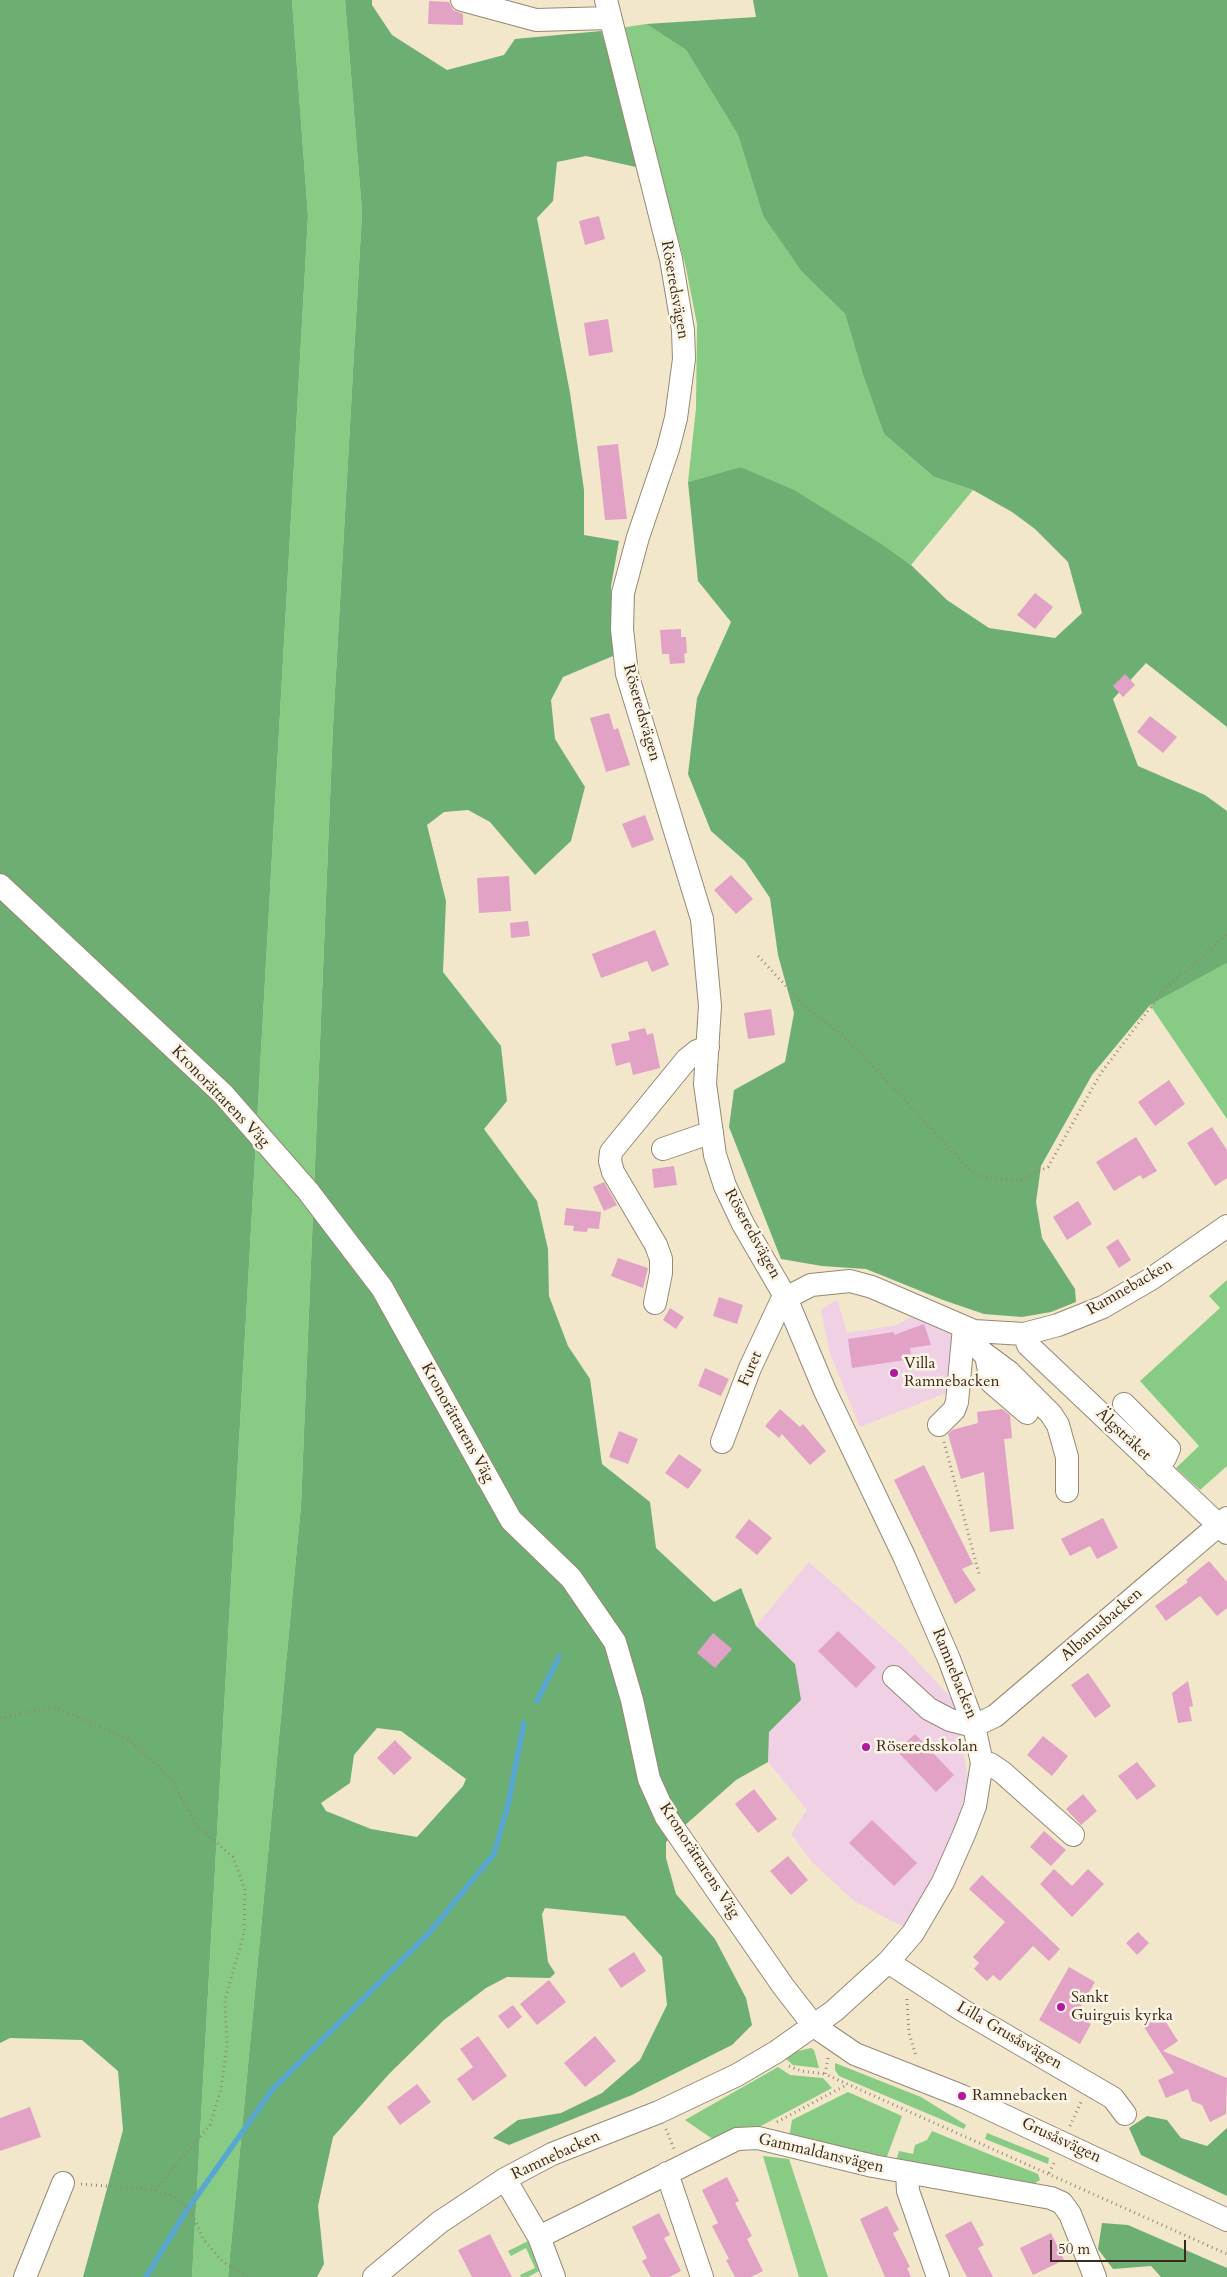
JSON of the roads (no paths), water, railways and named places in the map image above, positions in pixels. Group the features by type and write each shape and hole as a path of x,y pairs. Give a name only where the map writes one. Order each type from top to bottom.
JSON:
{"street":[{"path":"462,0 536,20 608,9"},
{"name":"Röseredsvägen","path":"608,9 671,259 683,330 684,350 676,418 623,593 622,629 627,674 702,919 710,1006 705,1084 715,1155 725,1186 743,1224 786,1298"},
{"name":"Kronorättarens Väg","path":"0,885 223,1094 308,1191 382,1288 511,1520 570,1578 615,1642 632,1700 649,1779 666,1816 783,1986 814,2026"},
{"path":"655,1303 662,1273 661,1259 656,1245 614,1172 610,1161 611,1152 687,1059 697,1051 708,1047"},
{"path":"664,1149 712,1132"},
{"name":"Ramnebacken","path":"374,2277 440,2222 505,2180 552,2154 659,2112 729,2080 776,2052 834,2011 888,1962 913,1933 943,1882 975,1806 982,1763 974,1726 949,1659 908,1565 825,1391 786,1298 811,1285 850,1281 872,1287 969,1329 1024,1334 1058,1325 1102,1307 1151,1279 1227,1226"},
{"name":"Furet","path":"722,1442 750,1368 781,1302 786,1298"},
{"path":"969,1329 977,1346 1039,1400 1058,1425 1067,1457 1067,1491"},
{"path":"939,1425 954,1410 957,1402 969,1329"},
{"name":"Älgstråket","path":"1024,1334 1028,1344 1155,1466 1224,1525"},
{"path":"986,1355 991,1382 1027,1413"},
{"path":"1124,1404 1169,1449 1165,1458 1155,1466"},
{"name":"Albanusbacken","path":"974,1726 995,1716 1224,1525"},
{"path":"894,1676 929,1710 950,1720 974,1726"},
{"path":"982,1763 990,1764 1002,1772 1073,1835"},
{"name":"Lilla Grusåsvägen","path":"888,1962 962,2010 1113,2098 1125,2114"},
{"name":"Grusåsvägen","path":"814,2026 855,2054 928,2081 1227,2220"},
{"name":"Gammaldansvägen","path":"539,2237 738,2139 758,2138 873,2166 1034,2195 1062,2203 1070,2214 1095,2277"},
{"path":"907,2172 908,2191 938,2277"},
{"path":"666,2173 702,2277"},
{"path":"505,2180 539,2237 554,2277"},
{"path":"25,2277 63,2183"}],"waterway":[{"path":"537,1701 559,1657"},
{"path":"146,2277 185,2213 272,2090 429,1933 494,1854 508,1805 524,1723"}],"place":[{"name":"Villa Ramnebacken","path":"894,1373"},
{"name":"Röseredsskolan","path":"866,1747"},
{"name":"Sankt Guirguis kyrka","path":"1061,2007"},
{"name":"Ramnebacken","path":"962,2096"}]}
